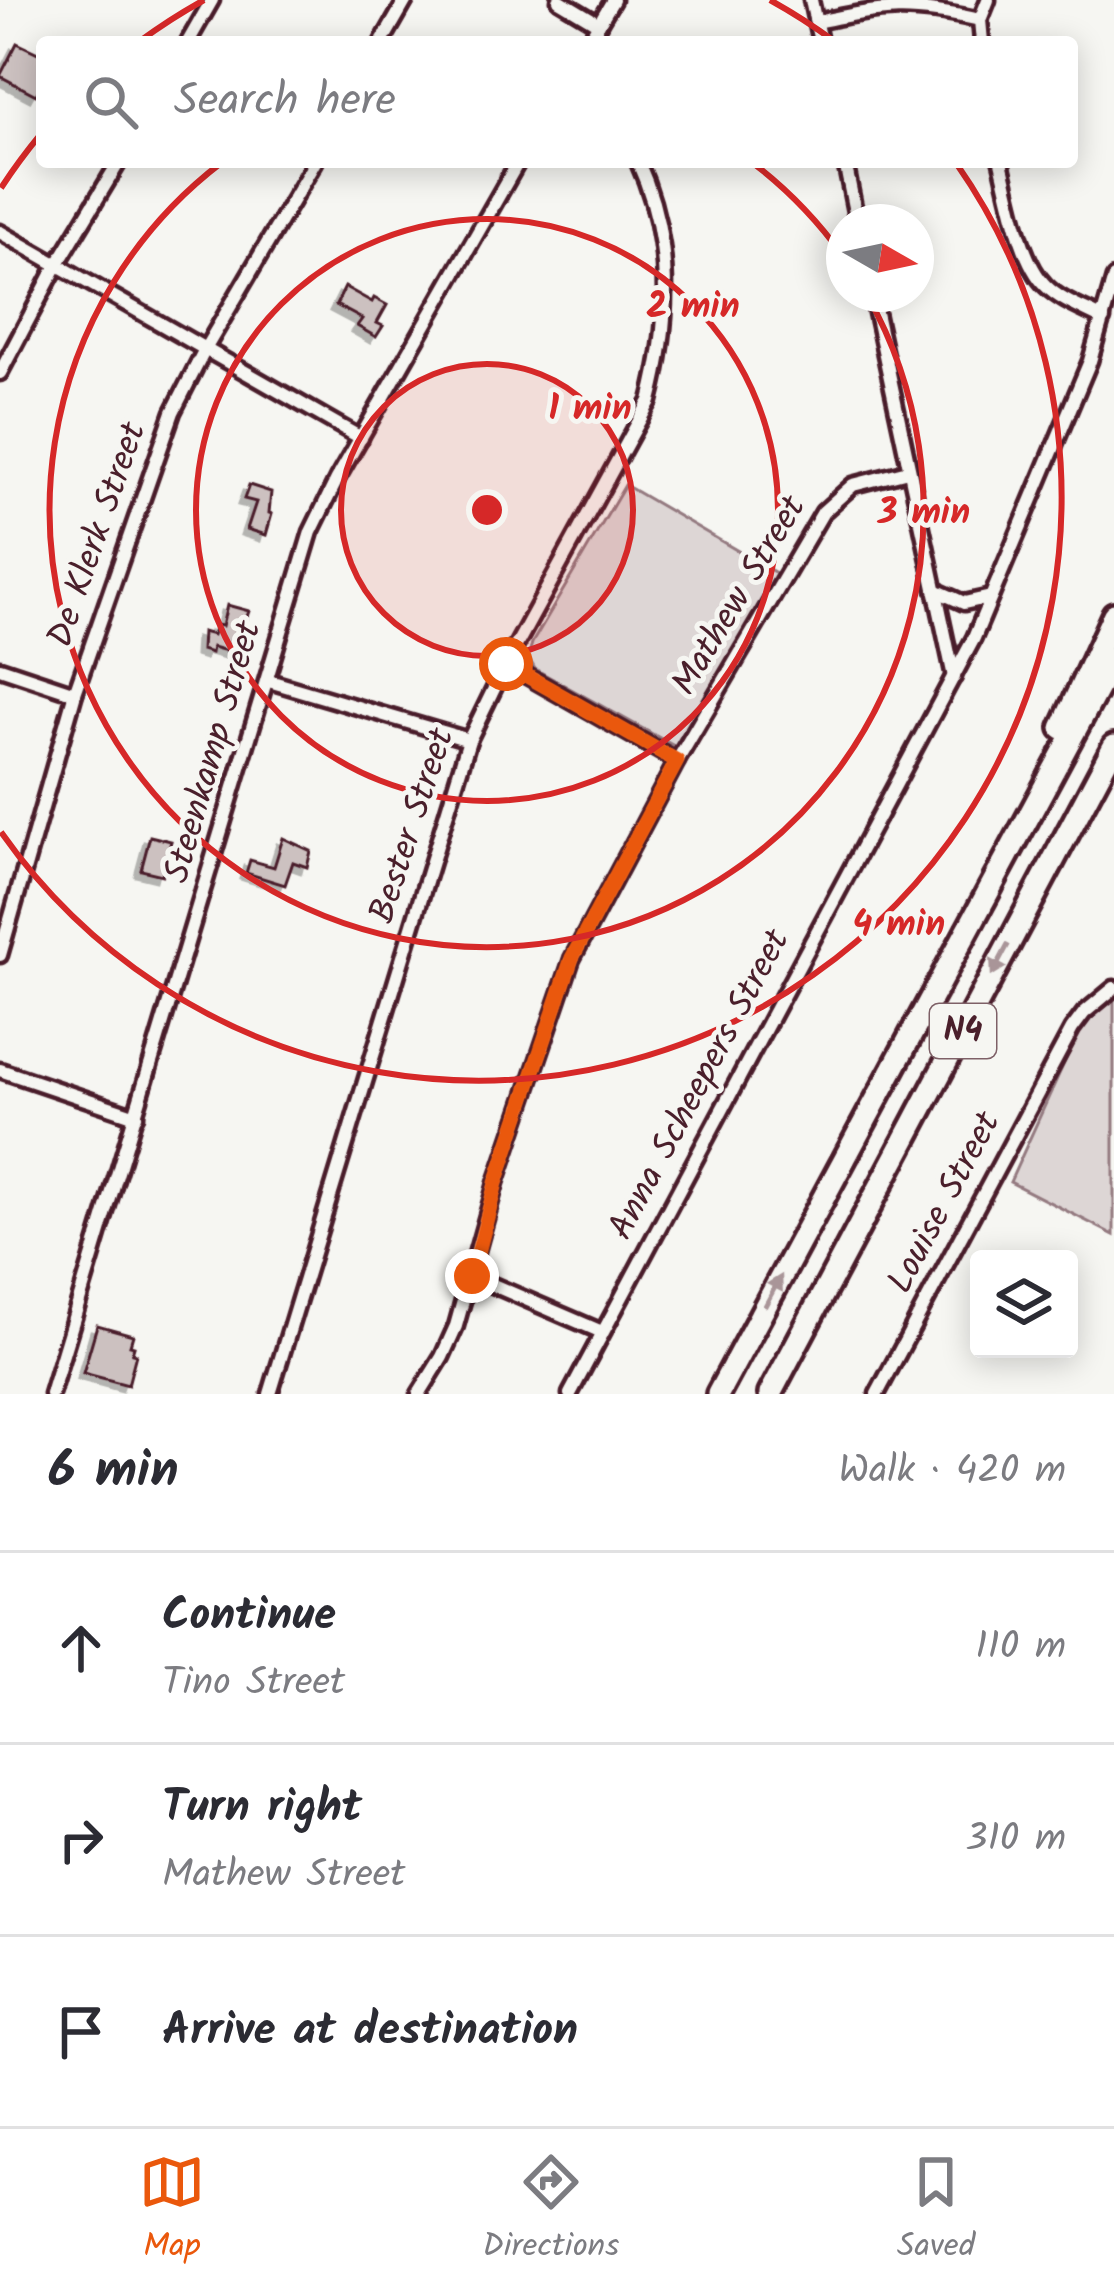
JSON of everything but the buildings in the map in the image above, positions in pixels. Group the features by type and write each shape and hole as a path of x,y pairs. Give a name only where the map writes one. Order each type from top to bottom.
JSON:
{"highway":[{"path":"997,877 1114,614"},
{"name":"N4","path":"718,1394 1114,658"},
{"name":"N4","path":"770,1394 1114,746"},
{"path":"1030,904 1114,761"}],"street":[{"path":"191,36 212,0"},
{"path":"385,36 406,0"},
{"path":"559,0 599,24"},
{"path":"592,36 613,0"},
{"path":"811,0 819,36"},
{"path":"981,36 980,20 988,0"},
{"path":"816,22 905,7 980,20"},
{"path":"0,373 115,168"},
{"name":"De Klerk Street","path":"0,955 75,693 173,412 311,168"},
{"name":"Steenkamp Street","path":"51,1394 311,532 515,168"},
{"name":"Bester Street","path":"270,1394 470,740 506,664 650,400 662,355 668,291 640,168"},
{"path":"846,168 853,204"},
{"path":"1003,168 1019,232 1039,278 1064,299 1103,319"},
{"path":"0,232 361,438"},
{"name":"Anna Scheepers Street","path":"570,1394 954,677 1090,361 1114,278"},
{"path":"876,312 954,677"},
{"name":"Mathew Street","path":"419,1394 442,1358 472,1276 503,1162 572,958 677,761 831,502 853,484 908,471"},
{"path":"934,589 964,603 992,597"},
{"path":"506,664 677,761"},
{"path":"0,668 75,693"},
{"path":"269,681 470,740"},
{"name":"Louise Street","path":"877,1394 1072,1029 1114,988"},
{"path":"0,1070 136,1116"},
{"path":"472,1276 602,1332"}],"shaded area":[{"path":"625,485 781,576 676,747 535,669 528,657"},
{"path":"1114,995 1114,1235 1010,1182 1086,1015"}],"route":[{"path":"472,1276 496,1183 556,998 572,958 677,761 506,664"}]}
